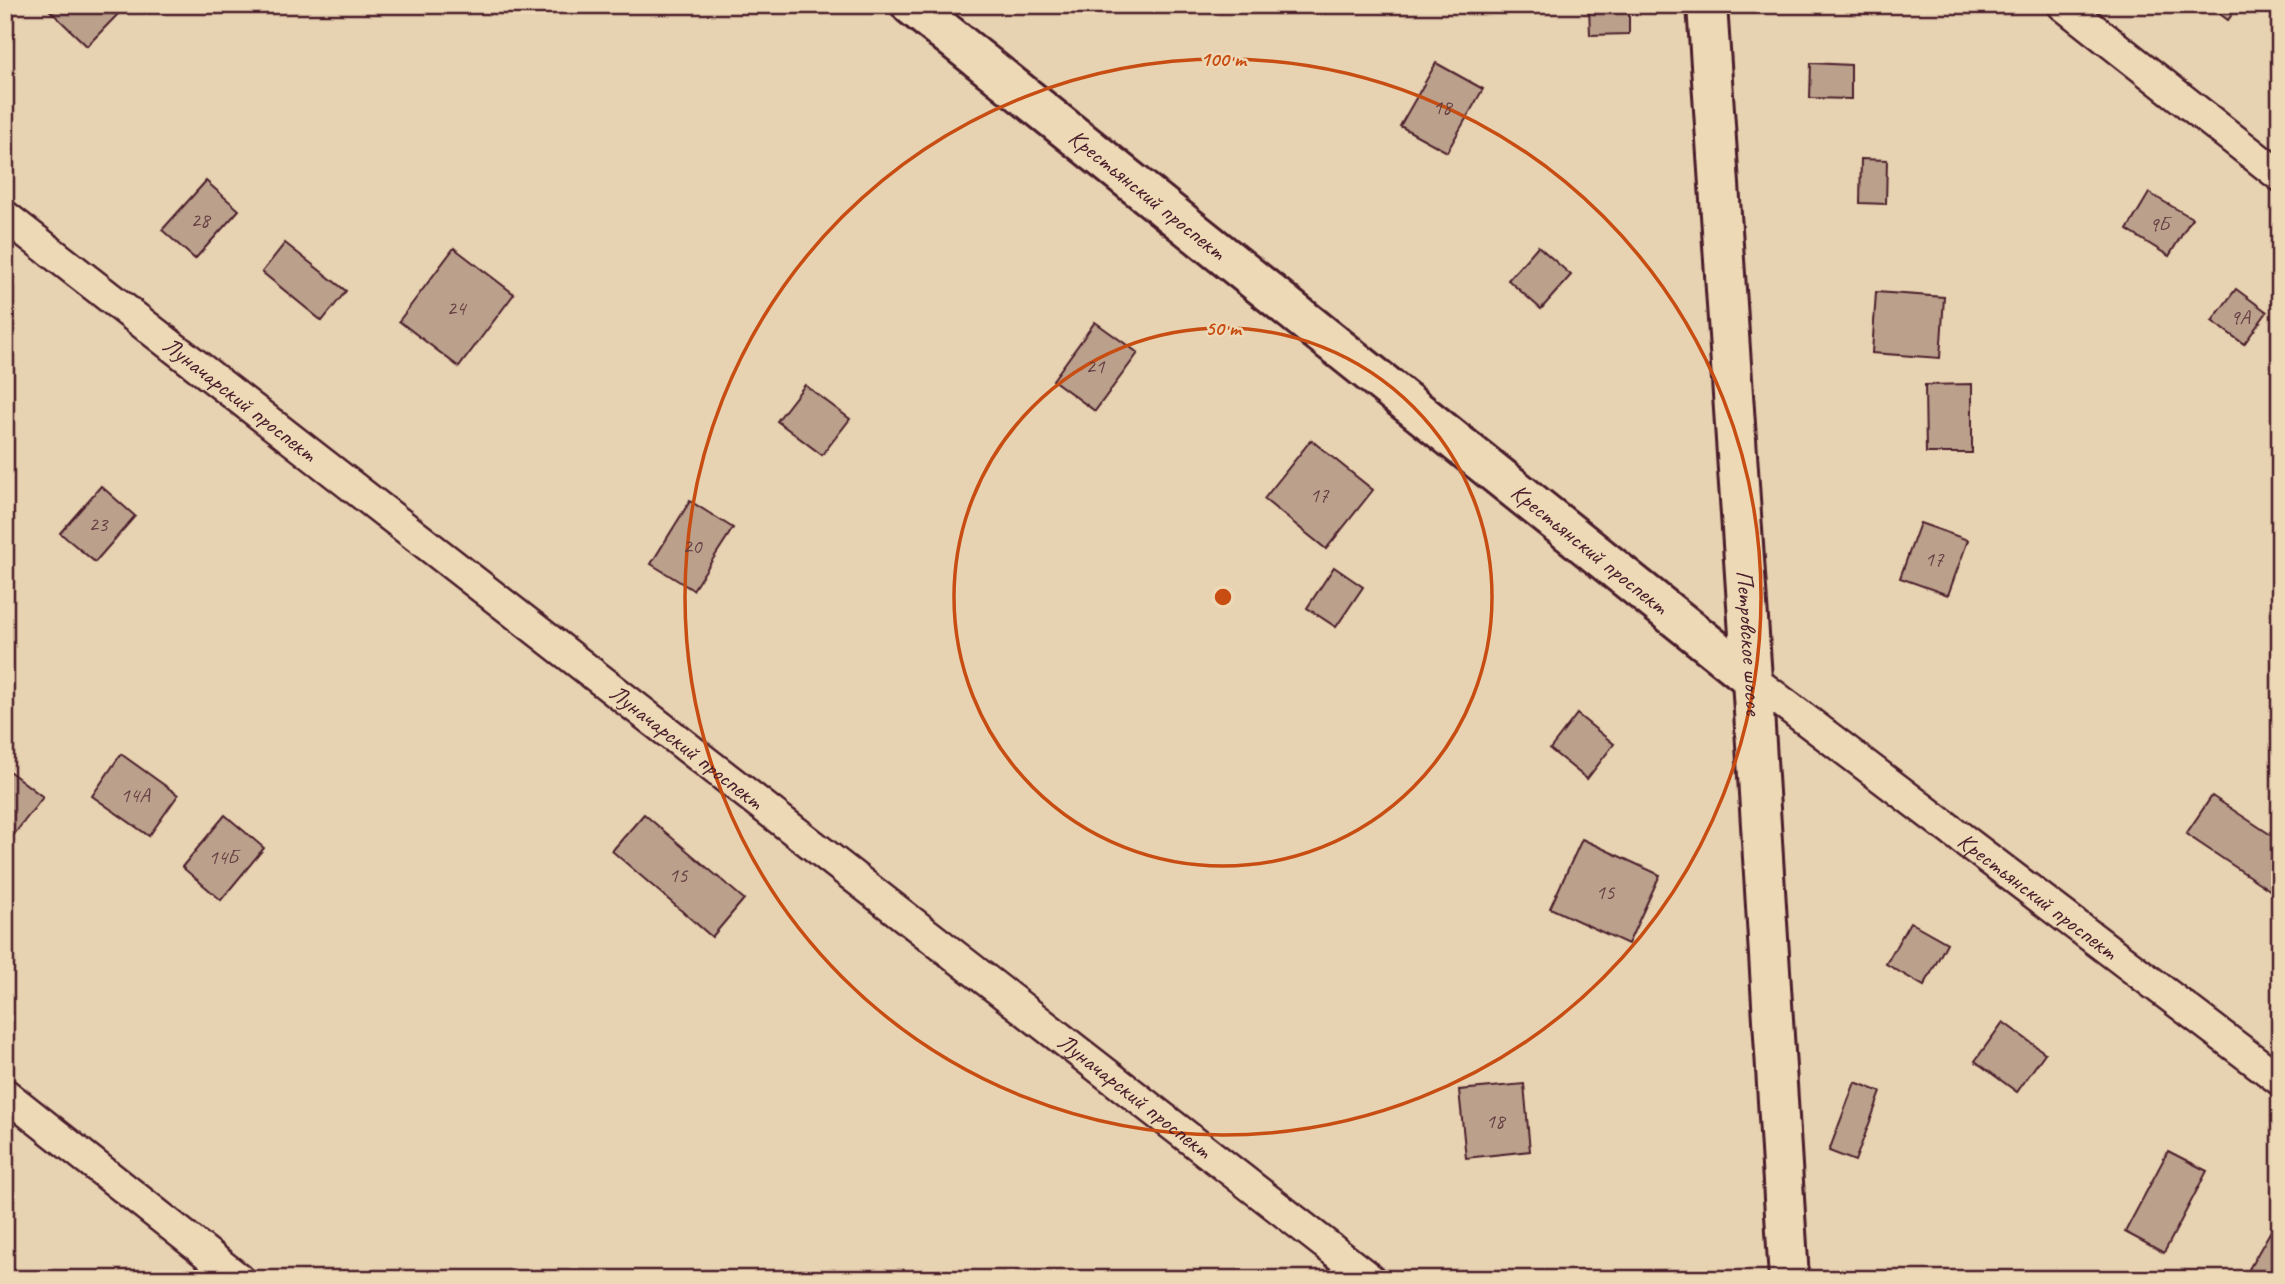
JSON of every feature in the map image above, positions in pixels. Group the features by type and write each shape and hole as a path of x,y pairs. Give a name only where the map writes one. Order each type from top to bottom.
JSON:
{"street":[{"name":"Крестьянский проспект","path":"911,5 1752,679 2280,1080"},
{"name":"Петровское шоссе","path":"1707,5 1789,1279"},
{"path":"2063,5 2280,176"},
{"name":"Луначарский проспект","path":"5,216 1370,1279"},
{"path":"5,1094 239,1279"}],"building":[{"path":"44,5 112,5 120,12 87,46"},
{"path":"1589,5 1629,5 1629,34 1590,35"},
{"path":"2208,5 2239,5 2228,20"},
{"path":"1436,63 1483,89 1447,152 1400,126"},
{"path":"1811,63 1851,65 1851,99 1810,98"},
{"path":"1861,159 1887,160 1886,204 1860,203"},
{"path":"206,181 239,210 195,259 162,230"},
{"path":"2149,193 2192,218 2169,256 2127,230"},
{"path":"285,243 346,291 322,321 262,272"},
{"path":"1538,246 1571,275 1541,309 1508,280"},
{"path":"454,248 514,294 459,367 399,321"},
{"path":"2236,289 2267,312 2244,344 2212,321"},
{"path":"1876,292 1944,297 1940,358 1872,353"},
{"path":"1095,322 1138,353 1095,411 1053,380"},
{"path":"1972,384 1972,453 1926,453 1925,385"},
{"path":"805,385 850,419 822,455 777,421"},
{"path":"1311,440 1373,490 1326,549 1264,499"},
{"path":"101,486 135,516 95,562 60,533"},
{"path":"690,501 733,528 693,590 651,564"},
{"path":"1920,523 1968,540 1948,595 1900,578"},
{"path":"1334,567 1363,587 1336,627 1307,608"},
{"path":"1577,714 1614,744 1587,779 1550,749"},
{"path":"121,754 178,795 149,836 92,796"},
{"path":"5,768 43,797 5,846"},
{"path":"2212,796 2280,841 2280,897 2186,834"},
{"path":"644,814 744,899 712,937 612,851"},
{"path":"225,815 264,848 221,900 182,867"},
{"path":"1582,839 1660,875 1628,944 1550,908"},
{"path":"1910,922 1947,943 1924,986 1886,964"},
{"path":"2003,1022 2045,1053 2017,1092 1975,1061"},
{"path":"1855,1082 1881,1092 1855,1161 1829,1151"},
{"path":"1524,1084 1530,1151 1466,1158 1459,1090"},
{"path":"2168,1151 2207,1171 2164,1253 2125,1232"},
{"path":"2273,1227 2280,1231 2280,1279 2265,1279 2249,1269"}]}
